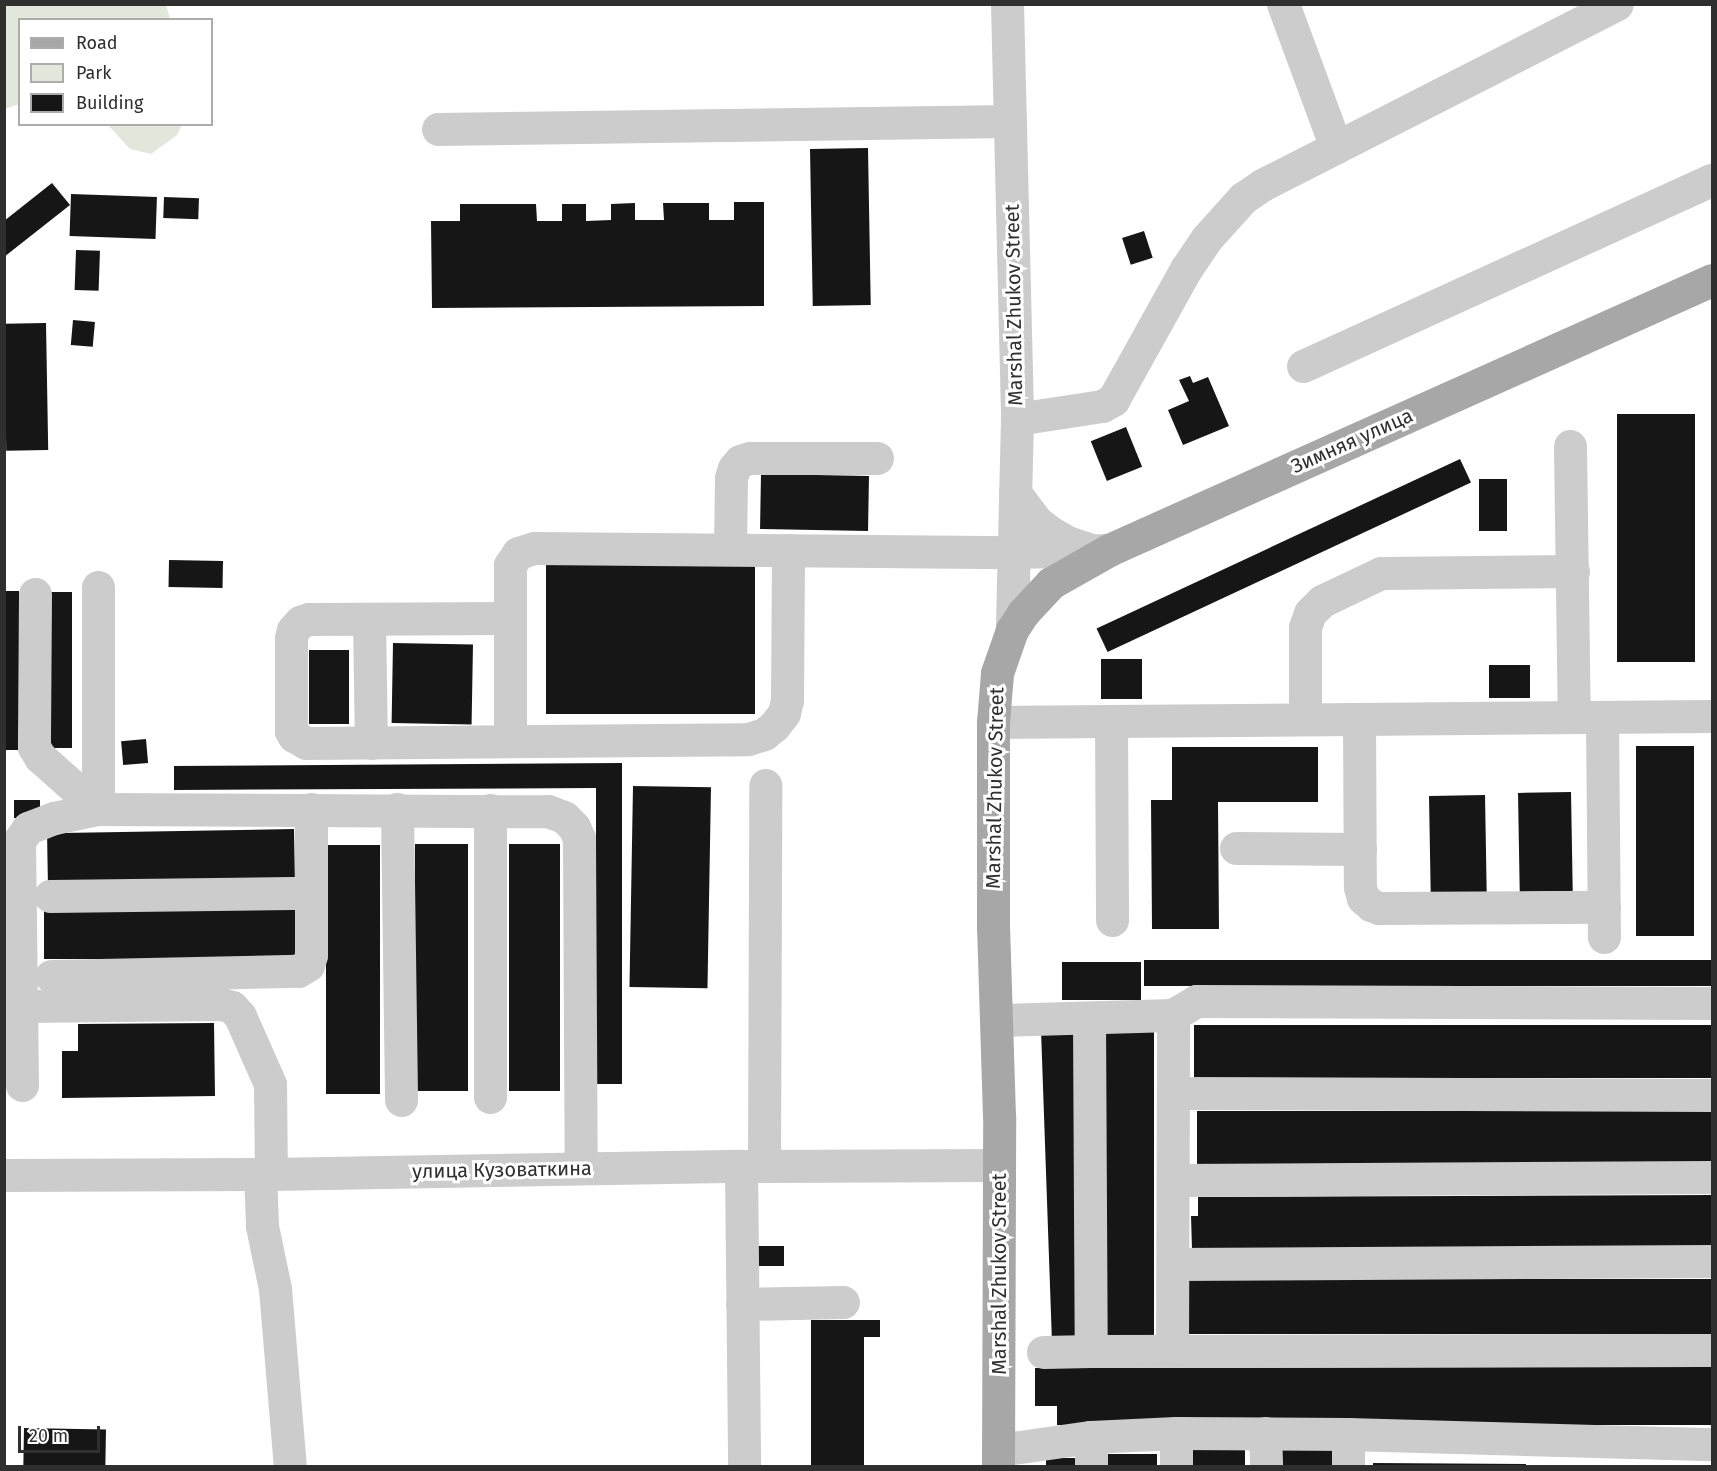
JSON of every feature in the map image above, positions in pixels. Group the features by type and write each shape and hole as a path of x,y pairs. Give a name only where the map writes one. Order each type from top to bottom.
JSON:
{"main road":[{"name":"Зимняя улица","path":"1012,630 1023,613 1051,584 1109,550 1713,280"},
{"name":"Marshal Zhukov Street","path":"998,1458 999,1165 993,722 997,673 1012,630"}],"street":[{"name":"Marshal Zhukov Street","path":"1007,4 1017,419 1012,630"},
{"path":"1283,4 1335,147"},
{"path":"1017,419 1102,406 1113,400 1186,269 1227,215 1262,184 1617,4"},
{"path":"438,129 1010,121"},
{"path":"1303,366 1713,180"},
{"path":"1359,719 1360,887 1363,898 1379,908 1604,922 1588,717 1573,571 1570,446"},
{"path":"730,549 730,478 740,461 750,458 877,458"},
{"path":"1015,493 1037,522 1050,532 1076,545 1109,550"},
{"path":"510,741 510,565 518,553 534,548 1014,552 1109,550"},
{"path":"510,618 309,619 300,622 293,630 291,731 298,741 306,743 748,739 764,734 784,713 788,700 788,550"},
{"path":"1305,719 1305,627 1310,613 1322,601 1381,573 1573,571"},
{"path":"98,587 98,809"},
{"path":"35,594 34,747 40,757 98,809"},
{"path":"369,619 371,743"},
{"path":"993,722 1713,716"},
{"path":"1112,721 1112,920"},
{"path":"52,768 54,818"},
{"path":"744,1467 742,1304 753,1166 765,785"},
{"path":"22,1085 19,841 28,828 54,818 98,809 548,811 564,817 574,827 579,838 581,1168"},
{"path":"51,976 298,971 308,965 312,955 311,809"},
{"path":"397,809 401,1100"},
{"path":"490,810 490,1097"},
{"path":"1236,848 1360,849"},
{"path":"50,896 311,893"},
{"path":"996,1020 1173,1015 1196,1001 1713,1003"},
{"path":"21,1006 221,1004 232,1007 240,1016 270,1084 262,1226 275,1289 290,1467"},
{"path":"1172,1350 1173,1015"},
{"path":"1089,1018 1091,1351"},
{"path":"1174,1093 1713,1095"},
{"name":"улица Кузоваткина","path":"4,1175 999,1165"},
{"path":"1174,1180 1713,1177"},
{"path":"1173,1264 1713,1260"},
{"path":"742,1304 843,1302"},
{"path":"1043,1353 1172,1350 1713,1350"},
{"path":"998,1458 1091,1452 1176,1433 1348,1434 1713,1444"},
{"path":"1176,1433 1176,1467"},
{"path":"1265,1433 1266,1467"},
{"path":"1348,1434 1348,1467"}],"green space":[{"path":"5,4 166,5 170,18 18,18 18,104 5,109"},
{"path":"109,126 182,126 177,135 151,154 130,149"}],"building":[{"path":"868,148 871,305 813,306 810,149"},
{"path":"52,183 70,205 4,257 4,221"},
{"path":"71,194 157,197 155,239 70,236"},
{"path":"164,197 199,198 198,219 163,218"},
{"path":"734,202 764,202 764,306 432,308 431,221 460,221 460,204 536,204 537,221 562,221 562,204 586,204 586,221 611,220 611,204 635,203 635,220 664,220 663,203 709,203 709,220 734,220"},
{"path":"1144,231 1153,258 1131,265 1122,238"},
{"path":"76,250 100,251 99,291 75,290"},
{"path":"73,320 95,322 93,347 71,345"},
{"path":"46,323 48,450 6,451 4,324"},
{"path":"1190,376 1193,383 1208,377 1229,426 1183,445 1168,410 1189,401 1179,380"},
{"path":"1617,414 1695,414 1695,662 1617,662"},
{"path":"1126,427 1142,467 1107,481 1091,441"},
{"path":"1460,459 1471,483 1108,652 1097,628"},
{"path":"761,474 869,476 868,531 760,529"},
{"path":"1479,479 1507,479 1507,531 1479,531"},
{"path":"169,560 223,561 223,588 169,587"},
{"path":"546,565 755,565 755,714 546,714"},
{"path":"4,591 19,591 19,750 4,750"},
{"path":"46,592 72,592 72,748 46,748"},
{"path":"393,643 473,644 472,724 392,723"},
{"path":"309,650 349,650 349,724 309,724"},
{"path":"1101,659 1142,659 1142,699 1101,699"},
{"path":"1489,665 1530,665 1530,698 1489,698"},
{"path":"146,739 148,763 123,765 121,741"},
{"path":"1636,746 1694,746 1694,936 1636,936"},
{"path":"1172,747 1318,747 1318,802 1218,802 1219,929 1152,929 1151,800 1172,800"},
{"path":"622,763 622,1084 596,1084 596,788 174,790 174,766"},
{"path":"633,786 711,787 707,988 629,987"},
{"path":"1571,792 1573,891 1520,892 1518,793"},
{"path":"1485,795 1487,897 1431,898 1429,796"},
{"path":"14,800 40,800 40,818 14,818"},
{"path":"294,829 295,880 48,884 47,833"},
{"path":"415,844 468,844 468,1091 415,1091"},
{"path":"509,844 560,844 560,1091 509,1091"},
{"path":"326,845 380,845 380,1094 326,1094"},
{"path":"44,910 295,910 295,959 44,959"},
{"path":"1144,960 1712,960 1712,986 1144,986"},
{"path":"1062,962 1141,962 1141,1000 1062,1000"},
{"path":"214,1023 215,1096 62,1098 62,1051 78,1051 78,1024"},
{"path":"1194,1025 1712,1025 1712,1078 1194,1078"},
{"path":"1100,1028 1154,1028 1154,1337 1100,1337"},
{"path":"1075,1029 1080,1342 1052,1343 1041,1030"},
{"path":"1197,1111 1712,1111 1712,1164 1197,1164"},
{"path":"1712,1195 1712,1248 1192,1250 1191,1216 1198,1216 1198,1197"},
{"path":"756,1246 784,1246 784,1266 756,1266"},
{"path":"1188,1279 1712,1279 1712,1334 1188,1334"},
{"path":"811,1320 880,1320 880,1337 864,1337 864,1466 811,1466"},
{"path":"1712,1367 1712,1425 1057,1425 1057,1406 1035,1406 1035,1368"},
{"path":"24,1428 106,1429 105,1466 23,1466"},
{"path":"1190,1445 1245,1445 1245,1466 1190,1466"},
{"path":"1282,1449 1332,1449 1332,1466 1282,1466"},
{"path":"1102,1454 1157,1454 1157,1466 1102,1466"},
{"path":"1046,1458 1075,1458 1075,1466 1046,1466"},
{"path":"1373,1463 1526,1464 1526,1466 1373,1466"}]}
